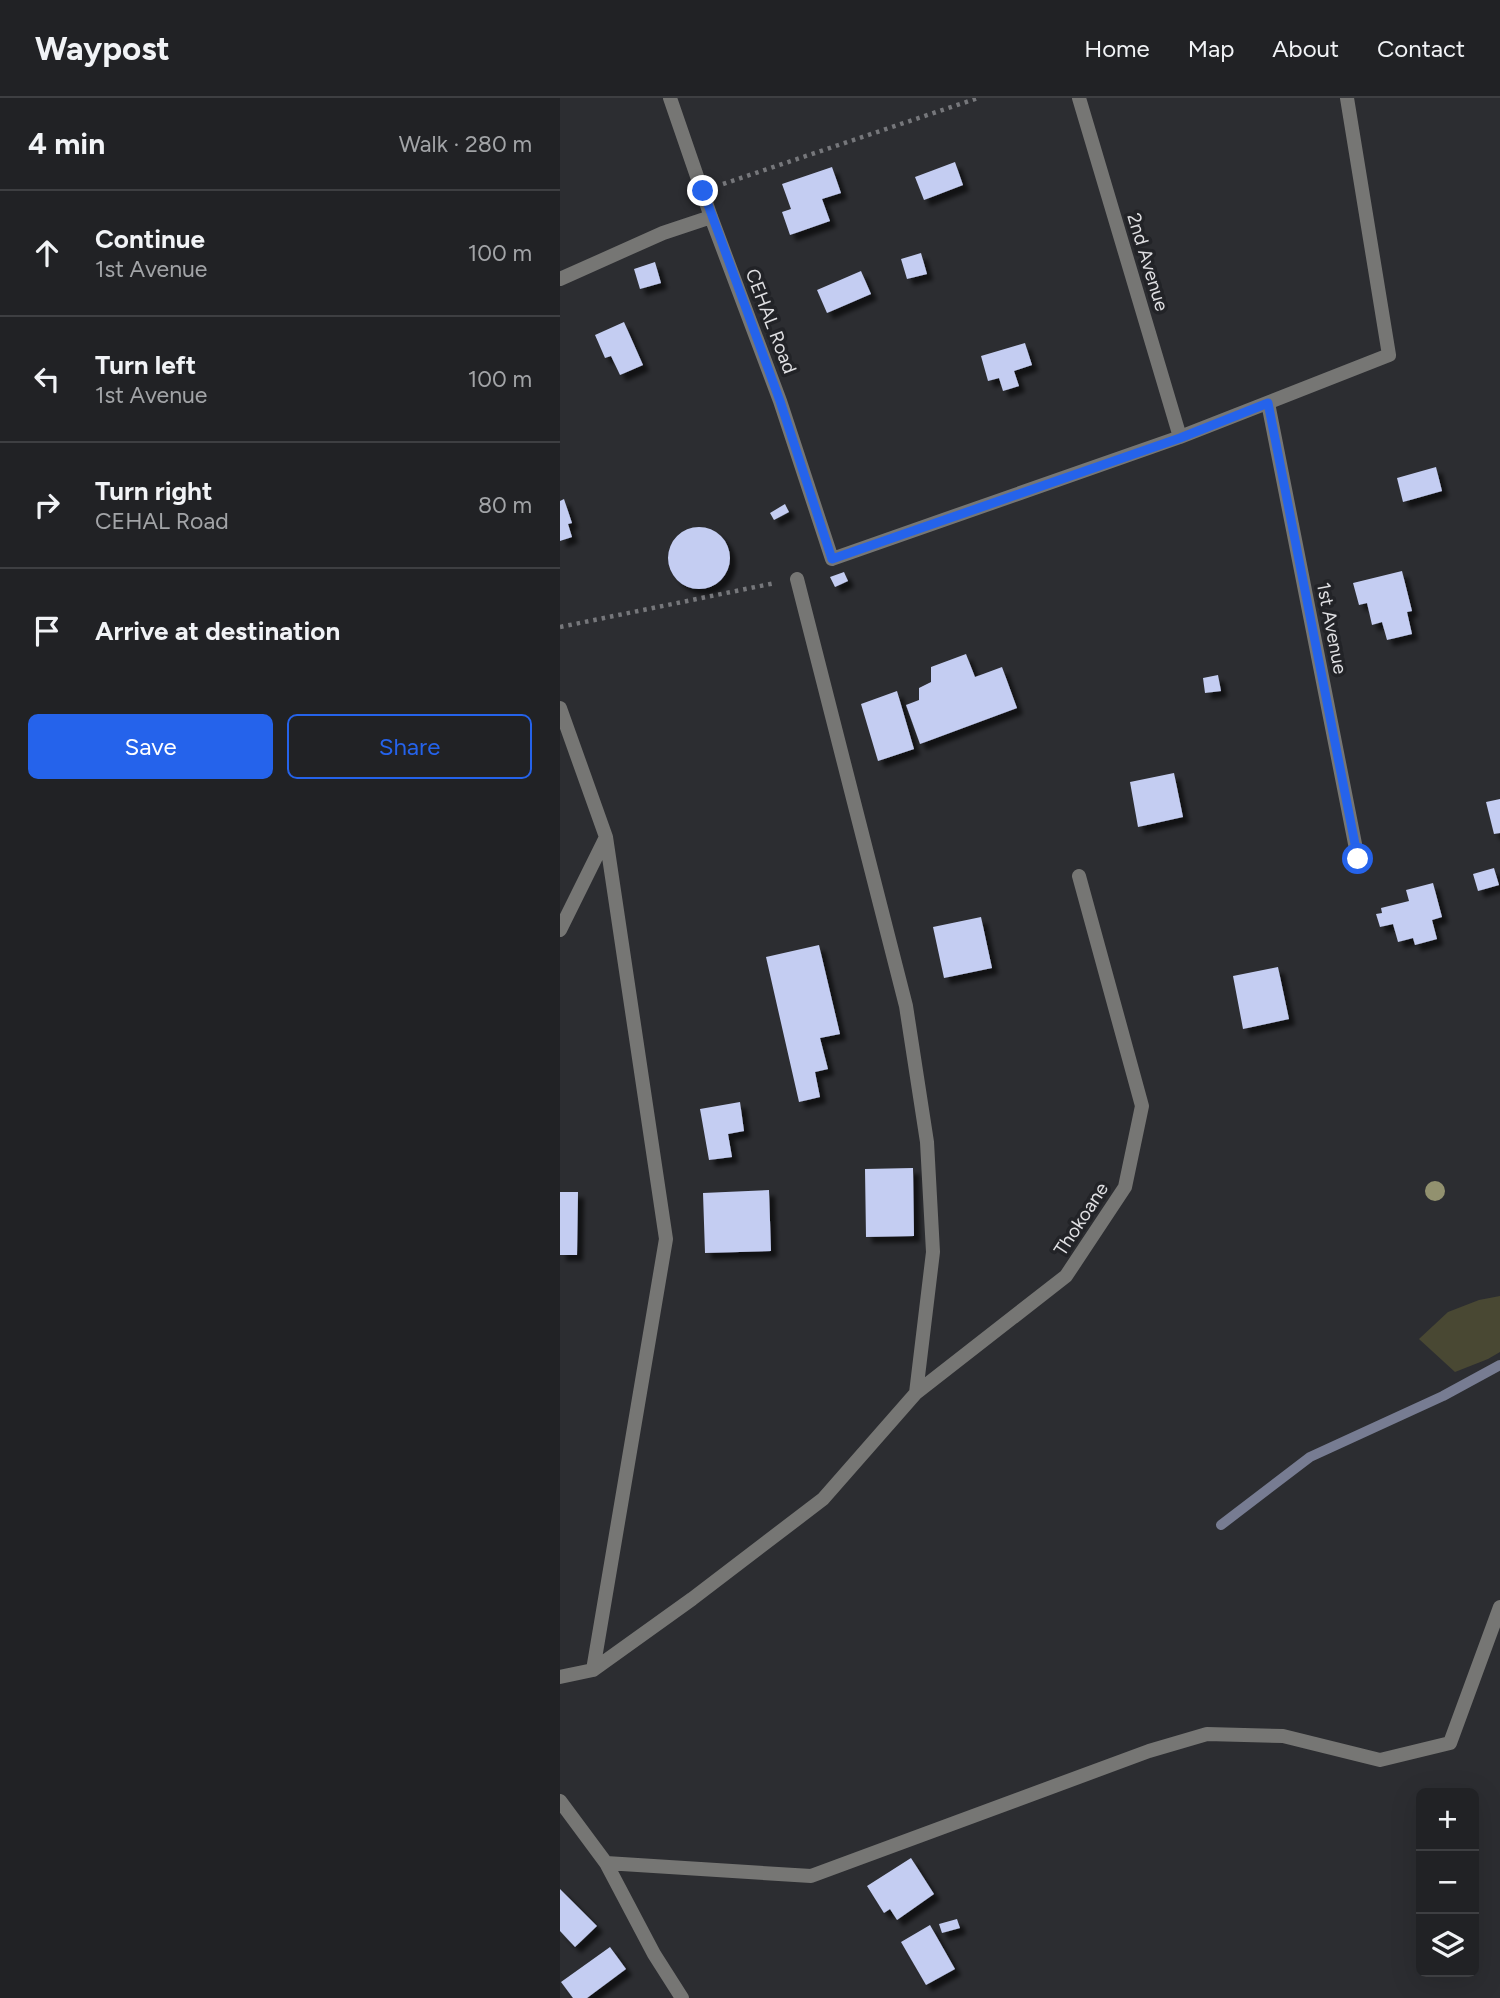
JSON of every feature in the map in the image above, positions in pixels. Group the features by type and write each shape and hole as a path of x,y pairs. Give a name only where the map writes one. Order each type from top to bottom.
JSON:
{"street":[{"name":"CEHAL Road","path":"670,98 780,401 832,559 1180,438"},
{"name":"2nd Avenue","path":"1079,98 1180,438"},
{"path":"1180,438 1389,355 1346,98"},
{"path":"560,279 663,233 711,217"},
{"name":"1st Avenue","path":"1268,403 1358,859"},
{"path":"797,579 906,1006 927,1142 933,1252 916,1393"},
{"path":"560,708 606,838 666,1239 593,1670 560,1677"},
{"path":"560,930 606,838"},
{"name":"Thokoane","path":"593,1670 823,1499 916,1393 1066,1276 1125,1187 1142,1106 1079,876"},
{"path":"606,1863 811,1876 1149,1751 1207,1734 1283,1735 1380,1760 1450,1743 1500,1606"},
{"path":"560,1801 606,1863 654,1954 682,1998"}],"path":[{"path":"703,191 978,98"},
{"path":"560,627 797,579"}],"shaded area":[{"path":"1500,1296 1500,1352 1488,1359 1455,1372 1419,1339 1448,1312 1479,1300"}],"building":[{"path":"955,162 963,185 924,200 915,177"},
{"path":"832,167 841,193 822,199 830,221 790,235 782,212 791,209 782,184"},
{"path":"921,253 927,274 907,279 901,259"},
{"path":"655,262 661,283 640,289 634,269"},
{"path":"861,271 871,294 827,313 817,290"},
{"path":"624,322 643,365 620,375 611,356 605,358 595,335"},
{"path":"1025,343 1032,365 1014,371 1019,386 1003,391 999,378 988,381 981,356"},
{"path":"1436,467 1442,491 1403,502 1397,478"},
{"path":"564,499 572,523 568,524 572,537 560,541 560,501"},
{"path":"785,504 789,512 774,520 770,513"},
{"path":"693,527 705,527 721,536 728,546 728,570 721,580 705,589 693,589 682,584 673,575 668,564 668,552 673,541 682,532"},
{"path":"1402,571 1412,611 1407,612 1412,634 1387,640 1382,622 1372,625 1367,603 1359,605 1353,583"},
{"path":"844,572 848,581 835,587 830,577"},
{"path":"966,654 975,677 1002,667 1017,708 920,744 906,705 919,700 919,688 931,682 931,667"},
{"path":"1218,675 1221,691 1205,693 1203,678"},
{"path":"897,691 914,749 878,761 861,704"},
{"path":"1174,773 1183,817 1138,827 1130,782"},
{"path":"1500,799 1500,833 1494,834 1486,802"},
{"path":"1494,868 1499,885 1478,891 1473,874"},
{"path":"1433,883 1442,917 1432,920 1437,939 1415,945 1413,938 1398,942 1393,924 1380,927 1376,914 1382,913 1381,908 1409,901 1406,890"},
{"path":"981,917 992,968 944,978 933,927"},
{"path":"819,945 840,1034 820,1038 828,1069 815,1072 820,1097 799,1102 766,957"},
{"path":"1278,967 1289,1019 1243,1029 1233,976"},
{"path":"740,1102 744,1131 728,1134 732,1157 709,1160 700,1109"},
{"path":"913,1168 914,1236 866,1237 865,1169"},
{"path":"769,1190 771,1251 705,1253 703,1193"},
{"path":"560,1192 578,1192 577,1255 560,1255"},
{"path":"911,1858 934,1894 897,1920 890,1909 884,1913 867,1886"},
{"path":"560,1889 597,1926 575,1947 560,1931"},
{"path":"957,1919 960,1928 942,1933 939,1924"},
{"path":"930,1925 955,1969 926,1985 901,1942"},
{"path":"610,1947 626,1969 587,1998 573,1998 561,1982"}],"waterway":[{"path":"1221,1525 1310,1457 1443,1396 1500,1365"}],"route":[{"path":"703,191 780,401 832,559 1180,438 1268,403 1358,859"}]}
